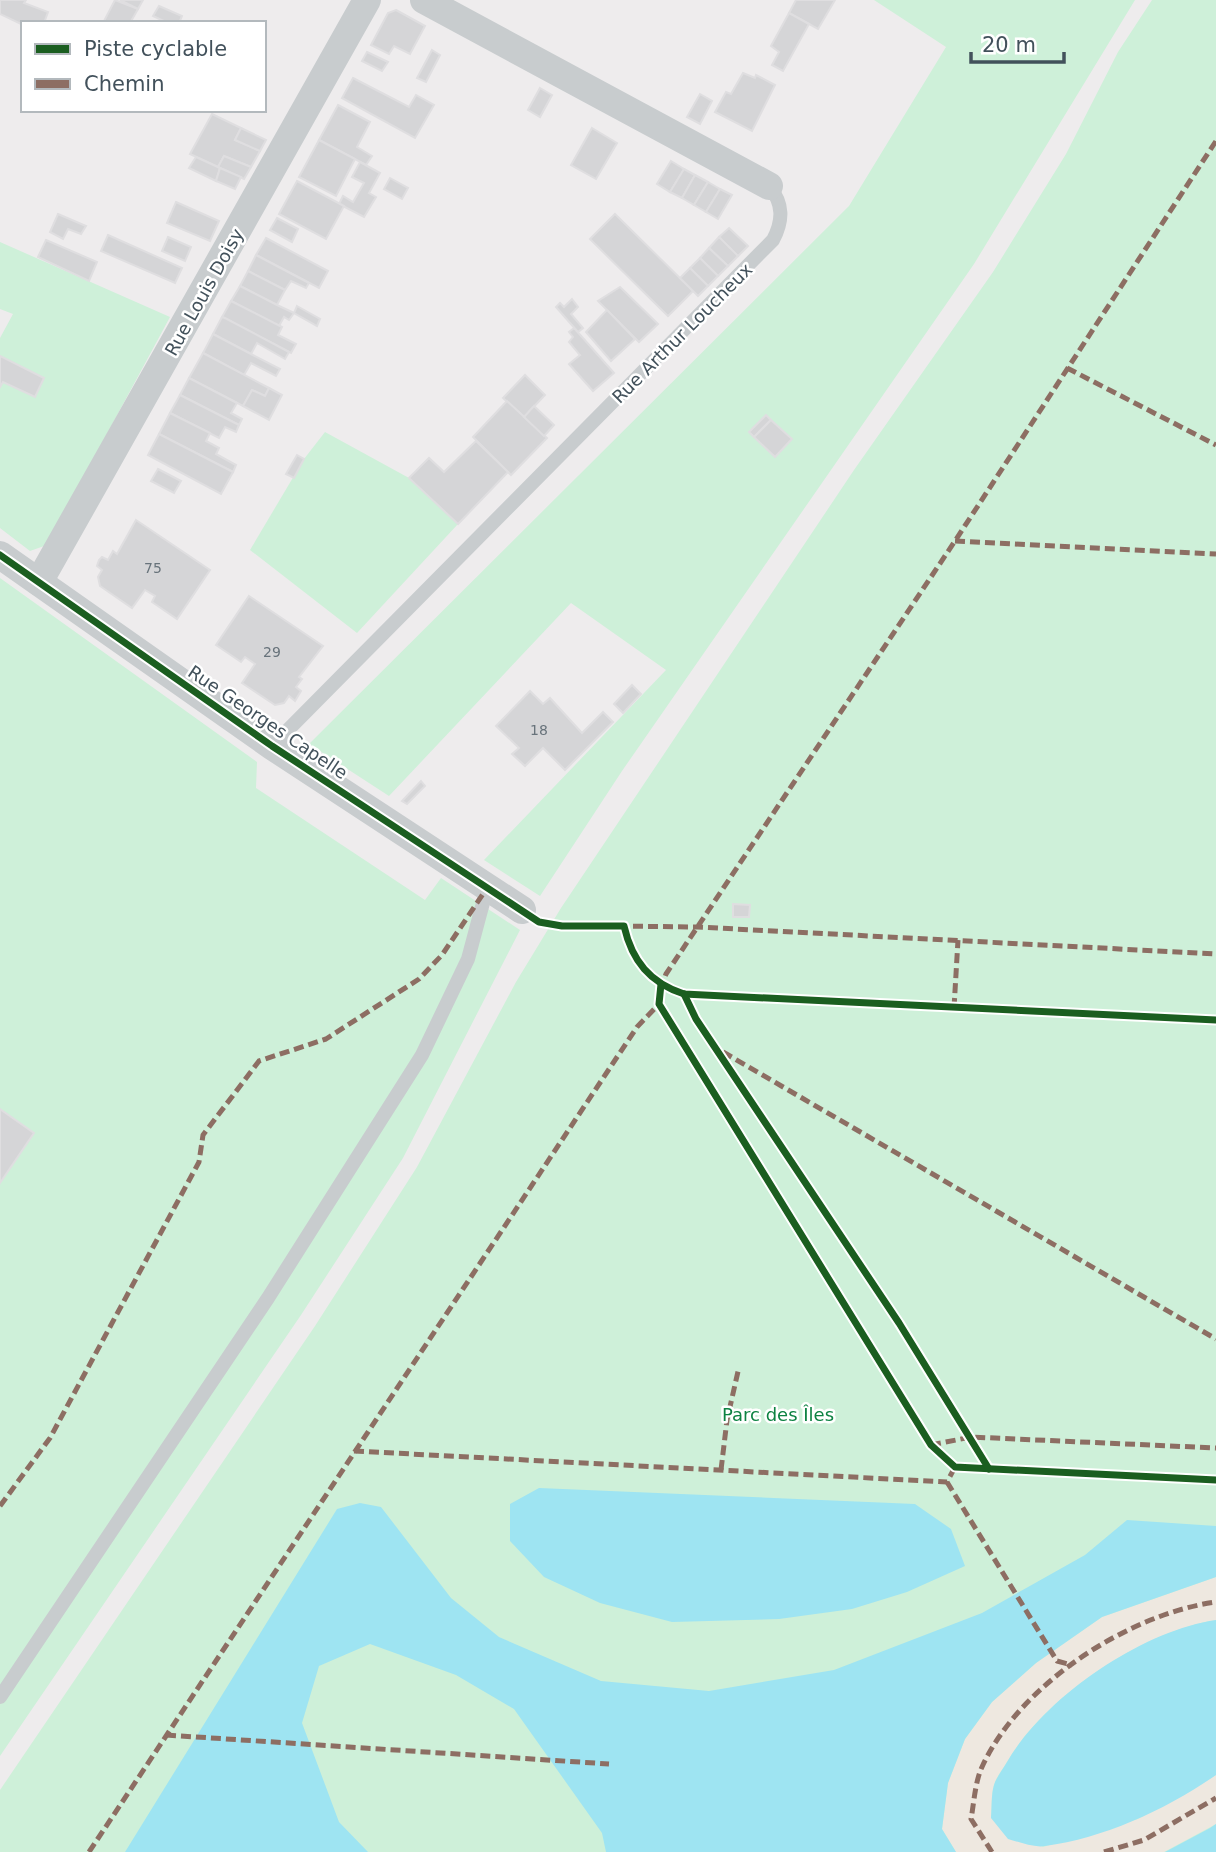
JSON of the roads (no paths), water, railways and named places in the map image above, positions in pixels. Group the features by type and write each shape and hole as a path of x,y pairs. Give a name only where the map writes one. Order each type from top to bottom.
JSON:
{"street":[{"name":"Rue Louis Doisy","path":"39,582 367,0"},
{"name":"Rue Arthur Loucheux","path":"424,0 769,187"},
{"name":"Rue Georges Capelle","path":"0,555 272,746 522,910"}],"lane":[{"name":"Rue Arthur Loucheux","path":"272,746 773,240 781,225 781,209 779,197 769,187"},
{"path":"0,1697 268,1298 422,1055 468,959 487,888"}],"water":[{"path":"539,1488 915,1504 951,1529 965,1566 907,1592 852,1609 779,1619 672,1622 600,1603 544,1577 510,1541 510,1504"},
{"path":"360,1503 381,1507 451,1598 499,1637 601,1681 709,1691 834,1670 982,1613 1085,1555 1127,1520 1216,1526 1216,1577 1102,1617 1036,1663 992,1702 965,1739 948,1783 942,1829 956,1852 606,1852 602,1833 514,1709 456,1675 370,1644 319,1666 302,1723 339,1822 368,1852 125,1852 337,1509"},
{"path":"1216,1620 1216,1775 1177,1799 1113,1829 1068,1842 1041,1846 1008,1839 991,1818 994,1785 1024,1738 1045,1714 1070,1691 1127,1653 1157,1638"},
{"path":"1216,1824 1216,1852 1165,1852 1210,1828"}],"park label":[{"name":"Parc des Îles","path":"778,1414"}]}
